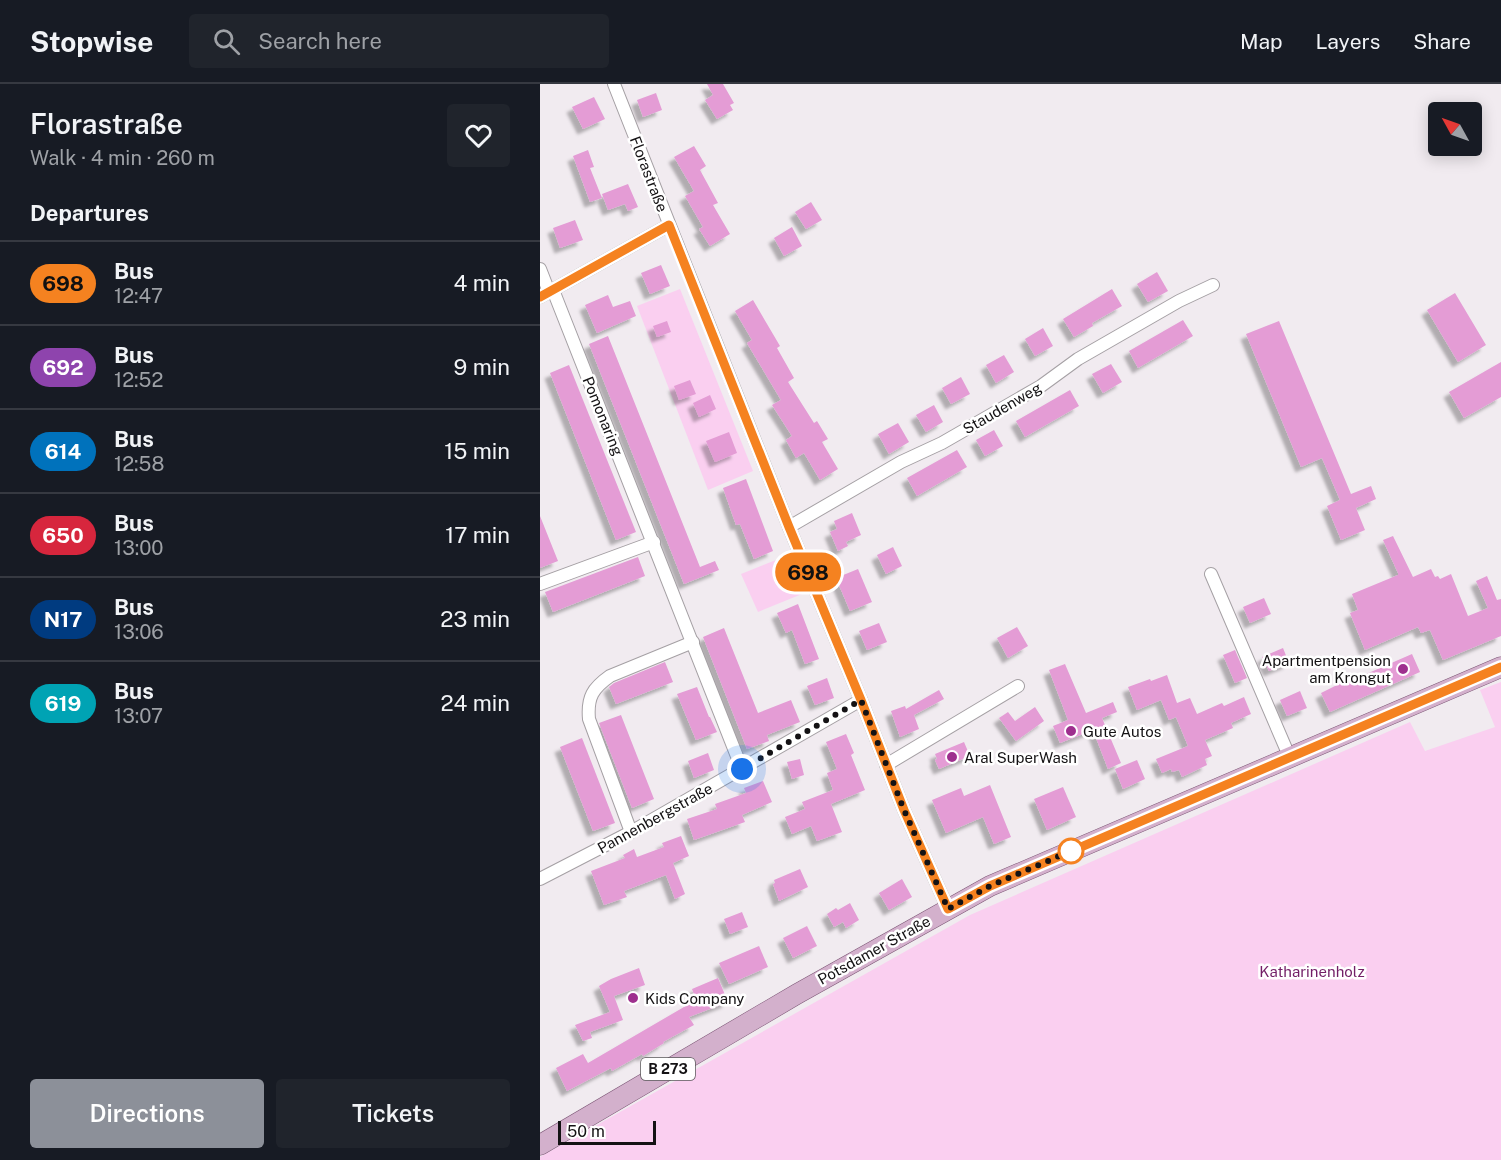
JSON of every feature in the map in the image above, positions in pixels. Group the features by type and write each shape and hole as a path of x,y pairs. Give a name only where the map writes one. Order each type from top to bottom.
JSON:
{"main road":[{"name":"Potsdamer Straße","path":"540,1145 796,994 990,886 1501,667"}],"street":[{"name":"Florastraße","path":"614,84 789,527 886,765 948,909"},
{"path":"547,293 669,225"},
{"name":"Pomonaring","path":"540,269 547,293 654,542 742,769"},
{"name":"Staudenweg","path":"789,527 901,462 935,447 1041,386 1078,359 1179,301 1213,285"},
{"path":"540,584 654,542"},
{"path":"1211,574 1290,758"},
{"path":"631,832 589,719 588,706 591,695 598,684 610,676 693,642"},
{"path":"886,765 1018,687"},
{"name":"Pannenbergstraße","path":"540,879 631,832 861,700"}],"green space":[{"path":"680,289 753,471 708,490 637,306"},
{"path":"786,556 802,594 758,612 741,574"},
{"name":"Katharinenholz","path":"1501,682 1501,1160 540,1160 540,1157 970,915 1410,722 1425,751 1495,727 1480,690"}],"building":[{"path":"707,84 723,84 734,103 730,105 733,110 717,119 705,100 713,95"},
{"path":"656,93 662,110 643,117 637,100"},
{"path":"594,97 605,119 583,129 572,107"},
{"path":"694,146 706,166 700,170 718,203 713,205 730,234 710,246 699,229 703,227 685,196 694,191 674,157"},
{"path":"588,150 594,167 590,168 602,198 590,202 573,156"},
{"path":"628,184 638,207 628,211 625,204 608,210 602,194"},
{"path":"811,202 822,220 806,229 795,212"},
{"path":"575,220 583,240 560,248 553,228"},
{"path":"792,227 802,246 784,256 774,238"},
{"path":"661,265 670,286 650,294 641,273"},
{"path":"1157,272 1168,291 1148,302 1137,284"},
{"path":"1112,289 1122,306 1092,323 1093,326 1074,337 1063,319"},
{"path":"1455,293 1486,345 1458,362 1427,310"},
{"path":"608,295 613,307 630,301 636,316 597,333 585,305"},
{"path":"753,300 780,346 777,348 794,378 788,382 814,423 817,421 828,439 822,442 838,469 820,480 804,453 796,458 786,440 792,436 772,405 781,400 747,343 752,340 735,311"},
{"path":"1183,320 1193,336 1138,368 1129,351"},
{"path":"667,321 671,332 657,337 653,326"},
{"path":"1279,321 1351,494 1371,486 1376,499 1356,508 1365,530 1341,540 1327,506 1340,500 1322,458 1301,467 1246,334"},
{"path":"1043,328 1053,346 1035,356 1025,339"},
{"path":"608,336 700,567 715,561 719,570 684,584 589,344"},
{"path":"1004,355 1014,372 996,383 986,365"},
{"path":"1501,362 1501,397 1464,418 1449,392"},
{"path":"1111,364 1122,382 1103,393 1092,374"},
{"path":"569,365 636,532 616,540 550,373"},
{"path":"961,377 970,394 951,404 942,388"},
{"path":"690,380 696,394 679,400 674,386"},
{"path":"1070,390 1079,406 1025,437 1016,421"},
{"path":"710,395 716,409 699,417 693,403"},
{"path":"934,405 943,422 926,432 916,415"},
{"path":"898,423 909,442 889,454 878,434"},
{"path":"994,430 1003,446 985,456 976,440"},
{"path":"729,432 737,453 715,462 706,441"},
{"path":"957,450 967,467 917,496 907,478"},
{"path":"746,479 773,551 754,559 740,524 736,525 723,488"},
{"path":"852,513 861,535 846,542 848,546 838,551 830,532 837,529 834,521"},
{"path":"540,516 558,561 540,568"},
{"path":"1393,536 1413,577 1431,569 1435,577 1438,576 1440,579 1451,574 1468,616 1488,608 1476,581 1487,576 1497,600 1501,599 1501,636 1443,660 1430,630 1421,633 1418,627 1365,650 1350,613 1358,610 1352,594 1398,575 1383,540"},
{"path":"893,547 902,566 886,574 877,555"},
{"path":"638,557 645,576 553,612 545,592"},
{"path":"858,569 872,602 850,611 836,578"},
{"path":"1264,598 1271,614 1250,623 1243,607"},
{"path":"798,604 819,659 805,664 792,630 786,633 777,613"},
{"path":"879,623 887,642 867,650 859,631"},
{"path":"1017,627 1028,646 1008,658 997,638"},
{"path":"724,628 758,713 791,700 800,722 767,735 769,741 747,749 703,637"},
{"path":"1283,648 1289,663 1269,671 1262,657"},
{"path":"1235,650 1247,678 1235,683 1223,655"},
{"path":"1412,654 1420,672 1330,712 1321,693"},
{"path":"665,662 673,682 616,704 609,687"},
{"path":"1065,664 1086,713 1113,702 1117,712 1102,718 1121,763 1108,769 1093,730 1060,743 1053,726 1068,720 1049,670"},
{"path":"1167,675 1177,703 1190,698 1197,714 1222,703 1224,706 1244,697 1251,714 1231,723 1233,728 1205,740 1212,756 1205,759 1207,765 1182,777 1179,770 1172,772 1171,769 1162,773 1156,759 1188,746 1176,717 1169,720 1161,700 1137,710 1128,687"},
{"path":"827,678 834,698 815,705 807,686"},
{"path":"697,687 717,732 696,740 677,694"},
{"path":"939,690 944,699 914,715 919,729 900,737 891,711 905,706 906,709"},
{"path":"1300,691 1307,708 1287,716 1280,700"},
{"path":"1035,707 1044,721 1016,741 999,718 1008,712 1015,721"},
{"path":"621,715 654,799 632,808 599,723"},
{"path":"846,734 854,753 851,755 865,790 831,804 842,832 817,841 811,826 792,834 785,817 805,809 802,802 833,790 827,773 837,769 826,742"},
{"path":"582,738 615,823 593,831 560,747"},
{"name":"Aral SuperWash","path":"964,742 970,756 939,769 935,754"},
{"path":"708,753 714,770 694,778 688,761"},
{"path":"800,759 804,775 792,779 787,762"},
{"path":"1137,760 1145,779 1123,789 1115,769"},
{"path":"763,781 772,802 742,815 745,822 694,840 687,819 717,809 715,804 746,793 744,788"},
{"path":"990,785 1011,837 994,844 983,817 946,833 932,800 961,788 964,796"},
{"path":"1063,787 1076,817 1047,830 1034,799"},
{"path":"681,836 689,856 673,863 685,894 675,899 666,875 624,891 627,897 604,905 591,871 625,858 623,855 634,849 637,857 664,847 662,843"},
{"path":"800,869 808,887 779,901 773,884 774,880"},
{"path":"902,879 912,897 889,910 879,893"},
{"path":"850,903 859,920 846,928 843,922 834,927 827,914"},
{"path":"742,912 748,927 730,934 724,919"},
{"path":"807,926 817,946 793,958 783,938"},
{"path":"759,946 768,967 729,984 719,963"},
{"path":"639,968 645,985 614,996 623,1020 590,1032 592,1038 583,1041 575,1025 610,1012 599,986"},
{"path":"718,978 728,1002 689,1017 694,1025 643,1056 642,1054 612,1071 611,1068 567,1091 556,1068 583,1054 588,1063 696,1000 692,989"}],"bus line":[{"name":"698","path":"540,297 669,225 904,810 948,909 990,886 1501,667"}],"place":[{"name":"Apartmentpension am Krongut","path":"1403,669"},
{"name":"Gute Autos","path":"1071,731"},
{"name":"Aral SuperWash","path":"952,757"},
{"name":"Kids Company","path":"633,998"}],"route":[{"path":"742,769 861,700 904,810 948,909 990,886 1071,851"}]}
